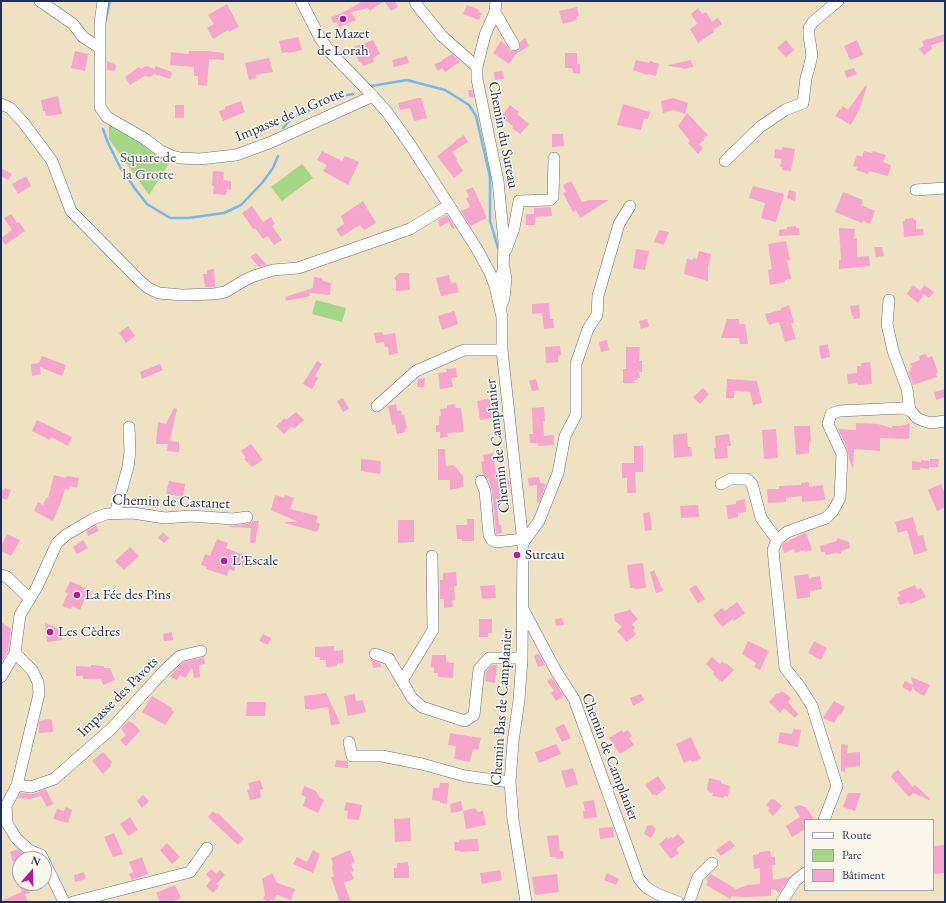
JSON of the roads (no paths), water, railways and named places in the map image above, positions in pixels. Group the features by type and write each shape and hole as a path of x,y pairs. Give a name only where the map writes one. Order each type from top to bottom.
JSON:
{"street":[{"path":"40,1 73,24 83,37 100,48"},
{"name":"Impasse de la Grotte","path":"103,1 100,23 100,107 107,117 145,139 161,151 180,158 200,159 236,155 269,143 373,96"},
{"name":"Chemin de Camplanier","path":"301,1 320,38 330,52 387,112 449,204 490,273 501,308 502,350 523,541 523,608 556,671 574,699 639,879 646,887 657,894 678,902"},
{"path":"415,1 442,36 477,67"},
{"path":"725,161 760,127 785,110 803,103 806,78 812,55 809,28 813,22 838,1"},
{"name":"Chemin du Sureau","path":"495,286 503,272 504,242 498,181 477,79 477,67 485,35 496,7"},
{"name":"Chemin du Sureau","path":"496,7 514,45"},
{"path":"1,104 10,108 23,122 52,161 71,211 148,288 160,292 182,295 214,294 225,292 245,280 268,272 298,268 410,229 449,204"},
{"path":"490,273 504,261 514,228 519,201 550,200 553,198 554,158"},
{"path":"916,190 945,188"},
{"path":"481,481 485,491 489,535 492,540 496,542 523,541 539,522 558,474 565,436 576,415 576,364 588,330 597,315 598,296 619,224 630,206"},
{"name":"Chemin du Sureau","path":"501,308 504,298 506,279 504,261"},
{"path":"889,300 887,324 891,344 907,389 910,411"},
{"path":"377,406 416,371 464,350 502,350"},
{"path":"824,819 837,786 812,706 800,687 785,668 773,550 777,540 787,532 826,518 840,498 842,454 828,424 831,414 839,411 903,408 924,421 931,423 945,421"},
{"path":"115,514 128,467 130,451 129,427"},
{"path":"721,484 731,479 747,479 752,484 761,518 777,540"},
{"name":"Chemin de Castanet","path":"1,677 15,653 20,615 37,587 57,543 66,535 92,518 106,514 133,513 165,518 190,516 233,519 247,517"},
{"path":"402,681 433,630 432,556"},
{"path":"1,575 7,577 30,599"},
{"name":"Chemin Bas de Camplanier","path":"523,608 519,700 512,742 510,782 512,819 526,902"},
{"name":"Impasse des Pavots","path":"17,785 31,787 54,779 111,729 164,671 180,656 201,651"},
{"path":"15,653 32,670 38,682 39,694 17,785 6,806 7,823 16,838 31,851"},
{"path":"375,654 389,658 412,698 422,707 465,721 474,715 479,668 489,658 522,658"},
{"path":"349,742 352,756 382,756 422,764 465,776 510,782"},
{"path":"73,902 190,872 207,848"},
{"path":"689,902 698,877 712,863"},
{"path":"782,902 795,881 804,874"},
{"path":"52,878 64,902"}],"waterway":[{"path":"105,23 110,1"},
{"path":"371,86 407,80 445,90 469,105 476,116 490,177 490,221 498,248"},
{"path":"283,128 292,118 342,96 353,94"},
{"path":"103,129 120,167 136,190 147,204 170,218 188,218 224,213 241,205 262,183 273,168 278,156"}],"place":[{"name":"Le Mazet de Lorah","path":"343,19"},
{"name":"Sureau","path":"517,555"},
{"name":"L'Escale","path":"224,561"},
{"name":"La Fée des Pins","path":"77,595"},
{"name":"Les Cèdres","path":"50,632"}],"park label":[{"name":"Square de la Grotte","path":"148,166"}]}
